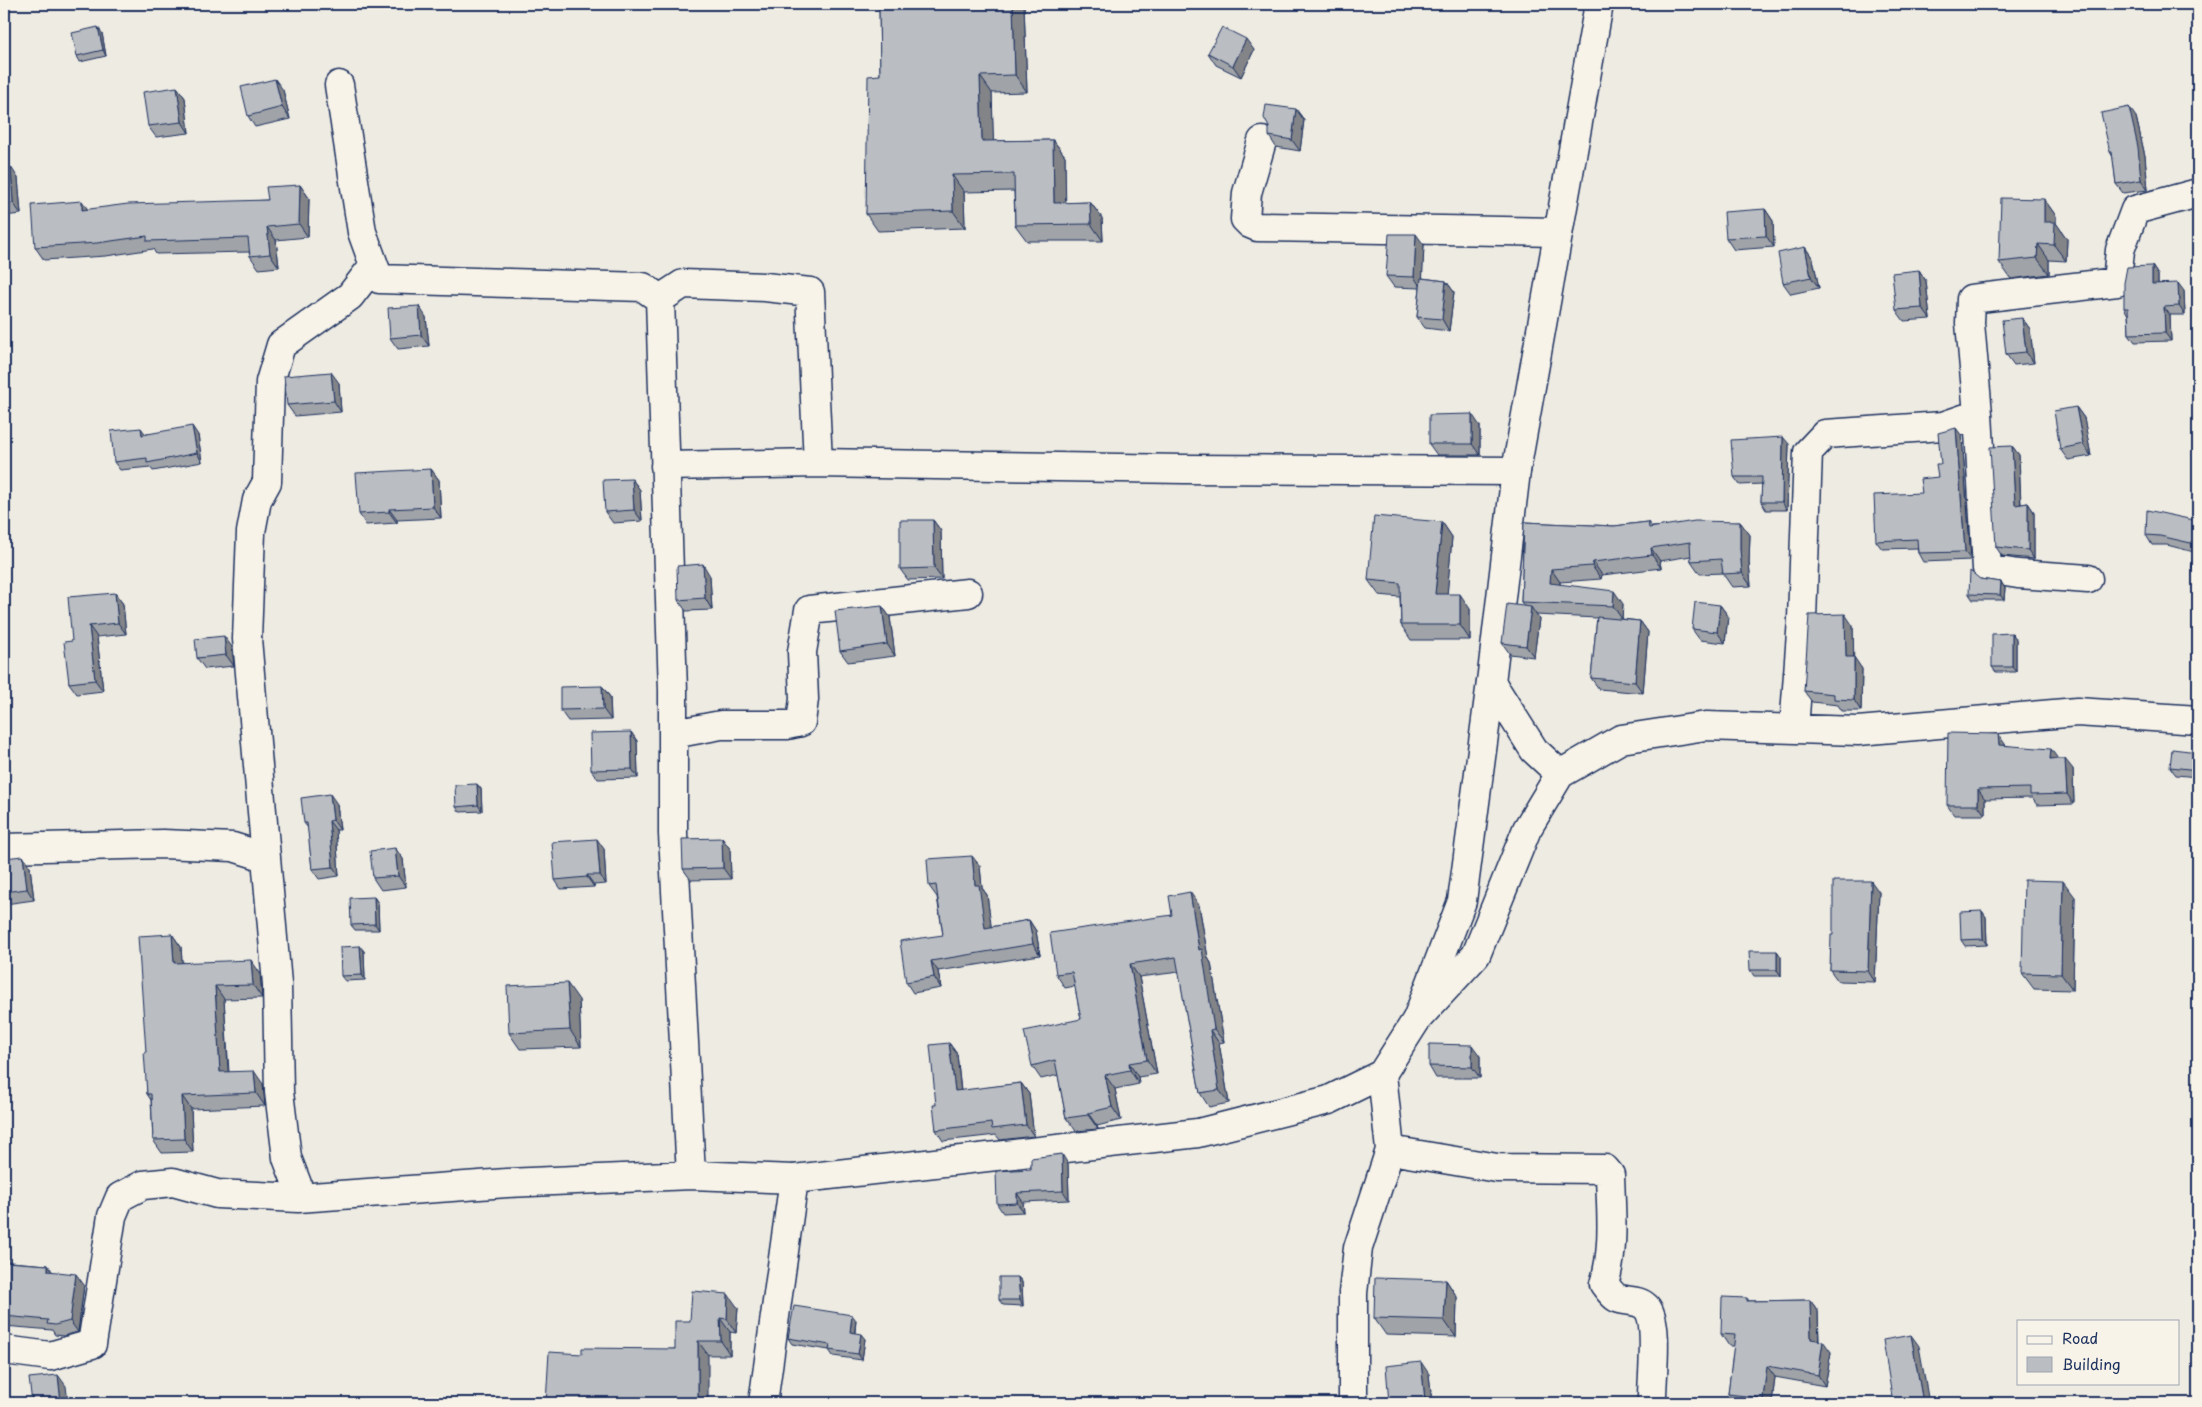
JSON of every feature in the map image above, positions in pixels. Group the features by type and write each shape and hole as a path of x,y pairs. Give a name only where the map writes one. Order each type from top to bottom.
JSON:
{"street":[{"path":"1418,1018 1462,901 1516,471 1599,4"},
{"path":"339,85 362,232 379,279 643,287 660,299"},
{"path":"1262,141 1246,193 1245,218 1250,224 1257,227 1558,232"},
{"path":"2088,579 2018,574 1987,569 1978,414 1970,323 1971,299 2117,282 2120,250 2135,210 2198,193"},
{"path":"298,1198 297,1184 287,1158 279,1092 277,984 247,639 251,532 257,500 267,482 270,382 281,345 350,296 374,265"},
{"path":"660,299 683,284 765,287 810,292 818,463"},
{"path":"660,299 673,734 673,834 691,1175"},
{"path":"1794,729 1802,619 1808,452 1826,434 1943,426 1978,414"},
{"path":"665,466 818,463 1182,469 1516,471"},
{"path":"673,734 721,725 787,725 801,722 804,699 802,652 809,610 968,593"},
{"path":"1491,682 1534,750 1560,774"},
{"path":"4,1350 50,1356 92,1344 112,1216 120,1197 143,1184 173,1182 217,1194 298,1198 507,1183 691,1175 794,1179 1198,1133 1329,1100 1382,1074 1418,1018 1476,955 1527,829 1560,774 1621,739 1706,726 1858,731 2077,712 2198,720"},
{"path":"4,848 172,844 234,846 266,857"},
{"path":"1353,1403 1353,1293 1358,1248 1390,1150 1382,1074"},
{"path":"1390,1150 1496,1168 1605,1169 1610,1175 1611,1232 1607,1275 1604,1284 1618,1298 1640,1303 1652,1315 1654,1346 1652,1403"},
{"path":"763,1403 794,1179"}],"building":[{"path":"879,4 1013,4 1015,75 980,76 982,141 1053,140 1054,203 1090,202 1091,224 1015,225 1014,174 952,175 953,211 866,214 868,76 880,75"},
{"path":"98,27 103,50 77,56 72,33"},
{"path":"1222,27 1246,39 1233,66 1208,53"},
{"path":"275,79 282,107 248,116 241,87"},
{"path":"177,87 182,122 148,126 143,92"},
{"path":"1266,105 1296,109 1292,140 1269,136 1269,127 1264,118"},
{"path":"2129,107 2138,147 2141,180 2116,184 2112,152 2110,152 2101,113"},
{"path":"4,167 11,167 13,203 4,204"},
{"path":"300,185 299,224 267,227 270,254 250,256 248,238 147,241 147,236 97,243 35,247 32,205 82,201 82,210 128,204 268,200 266,187"},
{"path":"2001,198 2044,199 2044,222 2055,222 2054,245 2038,244 2037,258 1999,262"},
{"path":"1765,209 1766,236 1726,238 1724,212"},
{"path":"1389,234 1416,234 1414,277 1386,276"},
{"path":"1805,247 1811,277 1783,283 1778,253"},
{"path":"2152,266 2152,284 2178,283 2179,306 2164,307 2165,333 2129,334 2128,308 2124,308 2124,283 2127,267"},
{"path":"1919,270 1922,308 1896,310 1892,273"},
{"path":"1421,278 1446,281 1442,319 1417,317"},
{"path":"419,306 421,335 390,338 388,308"},
{"path":"2022,318 2026,352 2006,354 2002,320"},
{"path":"331,372 334,401 287,405 284,376"},
{"path":"2076,407 2083,444 2060,449 2054,411"},
{"path":"1472,414 1472,444 1429,444 1429,415"},
{"path":"192,426 197,453 147,463 147,458 114,462 111,431 141,428 142,435"},
{"path":"1956,428 1965,552 1918,553 1917,539 1876,541 1874,495 1922,493 1920,479 1938,477 1936,464 1941,464 1938,433"},
{"path":"1783,437 1782,502 1761,502 1762,477 1734,477 1731,440"},
{"path":"2012,446 2015,505 2028,503 2028,550 1996,547 1990,447"},
{"path":"431,469 433,507 389,509 389,512 359,514 356,473"},
{"path":"632,479 634,510 605,512 603,480"},
{"path":"2147,510 2198,521 2198,569 2192,568 2195,544 2160,536 2146,535"},
{"path":"1374,516 1442,522 1435,594 1460,594 1460,625 1401,625 1400,583 1368,580"},
{"path":"900,520 933,520 934,568 900,569"},
{"path":"1695,521 1740,522 1742,573 1723,574 1721,559 1691,561 1690,542 1651,548 1652,555 1593,562 1592,566 1551,569 1550,583 1614,591 1613,606 1521,602 1524,522 1614,526 1648,522 1649,528"},
{"path":"703,564 705,598 678,600 677,566"},
{"path":"1970,571 1980,579 2001,582 2000,595 1969,594"},
{"path":"115,593 118,623 89,626 95,680 69,683 64,642 72,641 68,597"},
{"path":"1695,602 1720,605 1717,632 1692,629"},
{"path":"1507,604 1531,607 1526,646 1502,643"},
{"path":"882,606 887,644 840,651 835,611"},
{"path":"1845,614 1846,657 1854,657 1854,700 1834,699 1834,694 1804,691 1809,615"},
{"path":"1597,617 1640,621 1635,682 1591,678"},
{"path":"2012,633 2012,667 1992,667 1992,634"},
{"path":"224,636 226,655 197,658 195,639"},
{"path":"602,686 603,709 560,710 560,687"},
{"path":"631,732 632,769 591,770 590,733"},
{"path":"1948,733 1998,734 1999,745 2051,749 2050,759 2065,759 2067,794 2030,795 2030,788 1978,789 1978,805 1947,805"},
{"path":"2172,749 2198,752 2198,770 2170,767"},
{"path":"477,784 478,805 456,807 455,785"},
{"path":"330,794 333,820 329,821 333,867 312,869 307,823 304,823 301,798"},
{"path":"722,838 723,868 683,869 682,839"},
{"path":"597,839 600,875 555,880 552,842"},
{"path":"395,848 398,876 373,878 370,851"},
{"path":"23,856 27,889 4,892 4,858"},
{"path":"972,856 975,885 979,885 985,928 1029,920 1033,944 931,961 934,977 906,982 900,941 943,935 936,885 929,886 927,859"},
{"path":"2024,880 2063,881 2061,974 2022,973"},
{"path":"1833,881 1871,881 1868,971 1830,970 1831,935 1833,935"},
{"path":"1190,892 1199,950 1202,949 1214,1029 1210,1030 1219,1090 1200,1093 1176,957 1130,964 1147,1060 1129,1063 1130,1070 1105,1075 1112,1107 1088,1113 1088,1115 1066,1118 1055,1060 1032,1066 1024,1031 1081,1019 1072,972 1056,974 1050,933 1172,915 1169,896"},
{"path":"374,897 375,924 351,925 350,898"},
{"path":"1982,911 1983,939 1961,940 1960,912"},
{"path":"172,934 174,963 251,960 253,985 215,986 220,1072 254,1071 256,1093 182,1096 184,1139 153,1140 151,1094 147,1094 138,936"},
{"path":"360,946 362,975 341,976 340,947"},
{"path":"1749,951 1777,951 1777,970 1750,970"},
{"path":"567,983 570,1030 509,1033 507,986"},
{"path":"949,1043 955,1091 1021,1083 1026,1125 992,1129 991,1123 936,1130 933,1105 936,1105 930,1045"},
{"path":"1429,1044 1472,1045 1472,1067 1429,1066"},
{"path":"1062,1154 1063,1191 1017,1193 1017,1203 997,1204 996,1171 1031,1169 1031,1158"},
{"path":"4,1256 6,1256 6,1262 48,1265 48,1271 76,1274 70,1321 55,1325 47,1324 48,1320 4,1316"},
{"path":"999,1277 1018,1277 1020,1300 999,1300"},
{"path":"1375,1278 1446,1280 1444,1320 1374,1318"},
{"path":"692,1291 728,1294 727,1319 720,1318 721,1341 698,1341 698,1403 546,1403 549,1352 582,1354 582,1348 675,1349 675,1321 690,1321"},
{"path":"1722,1297 1747,1298 1747,1301 1810,1300 1811,1339 1823,1341 1818,1375 1767,1366 1763,1398 1728,1394 1735,1335 1721,1334"},
{"path":"794,1306 852,1315 850,1332 861,1334 858,1354 829,1350 830,1345 788,1338"},
{"path":"1911,1335 1923,1403 1893,1403 1883,1340"},
{"path":"1421,1362 1425,1400 1389,1403 1386,1366"},
{"path":"58,1375 61,1403 32,1403 29,1378"}]}
